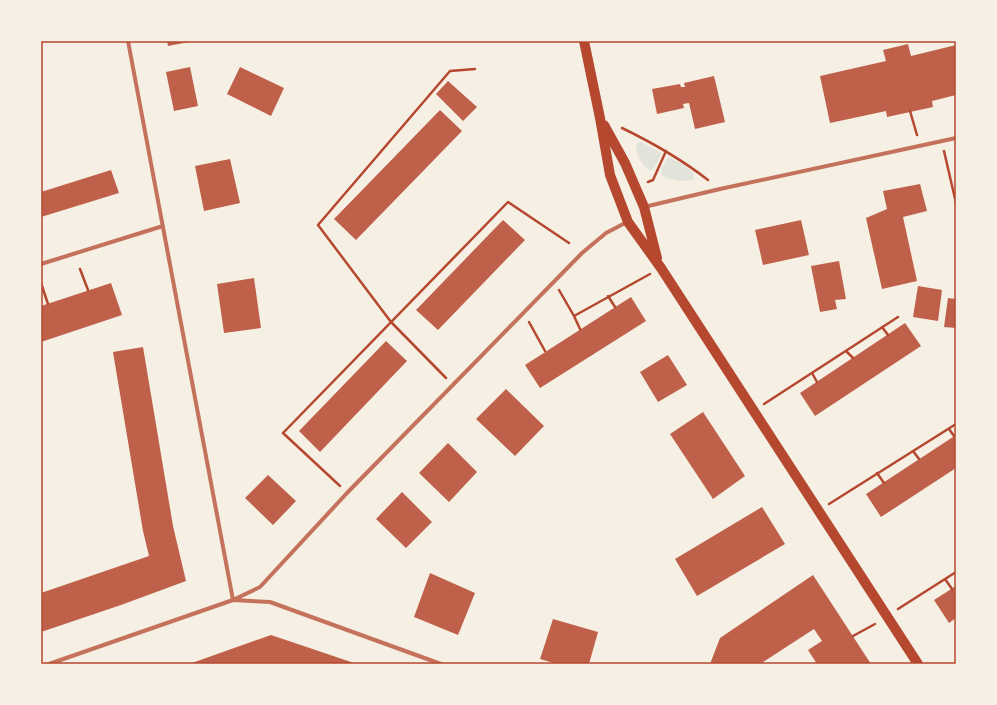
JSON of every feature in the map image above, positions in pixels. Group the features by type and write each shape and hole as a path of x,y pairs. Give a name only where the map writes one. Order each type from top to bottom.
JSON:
{"main road":[{"path":"584,41 610,175 628,222 660,266 918,664"},
{"path":"600,118 625,163 644,207 660,266"}],"street":[{"path":"128,41 233,600"},
{"path":"644,207 956,138"},
{"path":"49,664 233,600 260,587 347,493 582,253 606,232 628,222"},
{"path":"41,264 163,226"},
{"path":"233,600 270,602 441,664"}],"path":[{"path":"452,385 391,322 318,225 450,71 474,69"},
{"path":"910,112 919,146"},
{"path":"621,128 686,163 720,189"},
{"path":"942,141 956,203"},
{"path":"643,184 654,180 666,151"},
{"path":"347,493 283,433 508,202 568,244"},
{"path":"574,316 660,266"},
{"path":"80,269 88,290"},
{"path":"554,281 580,329"},
{"path":"41,283 48,304"},
{"path":"608,296 614,307"},
{"path":"524,312 545,351"},
{"path":"754,411 898,317"},
{"path":"882,327 888,335"},
{"path":"846,350 853,358"},
{"path":"812,373 817,382"},
{"path":"818,510 956,424"},
{"path":"948,429 954,436"},
{"path":"913,451 919,459"},
{"path":"877,473 884,483"},
{"path":"853,636 956,572"},
{"path":"945,579 952,589"}],"shaded area":[{"path":"641,142 662,153 654,168 650,171 638,156 636,144"},
{"path":"668,157 684,165 694,174 693,180 685,181 670,179 662,175 661,170"}],"building":[{"path":"167,41 189,41 189,42 168,46"},
{"path":"908,44 911,56 956,45 956,95 932,101 933,107 887,117 886,111 830,123 820,76 886,61 883,50"},
{"path":"190,67 198,106 174,111 166,72"},
{"path":"240,67 284,88 271,116 227,94"},
{"path":"714,76 725,122 695,129 689,103 683,104 684,108 657,114 652,89 680,84 681,87 685,87 684,83"},
{"path":"448,81 477,107 463,121 436,94"},
{"path":"440,110 462,131 356,240 334,219"},
{"path":"230,159 240,203 204,211 195,166"},
{"path":"111,170 119,193 41,217 41,192"},
{"path":"920,184 927,211 903,217 917,281 882,289 866,218 887,209 883,191"},
{"path":"503,220 525,240 438,330 416,310"},
{"path":"801,220 809,255 763,265 755,230"},
{"path":"839,261 846,299 835,300 837,309 820,312 811,266"},
{"path":"254,278 261,328 224,333 217,284"},
{"path":"111,283 122,315 41,342 41,306"},
{"path":"918,286 942,290 938,321 913,317"},
{"path":"631,297 646,321 540,388 525,365"},
{"path":"948,298 956,299 956,328 944,327"},
{"path":"905,323 921,346 815,416 800,393"},
{"path":"386,341 407,361 320,452 299,431"},
{"path":"143,347 173,526 186,581 41,632 41,593 149,556 143,531 113,352"},
{"path":"668,355 687,385 658,402 640,372"},
{"path":"506,389 544,426 515,456 476,419"},
{"path":"703,412 745,476 713,499 670,434"},
{"path":"956,435 956,468 881,517 866,494"},
{"path":"448,443 477,472 449,502 419,473"},
{"path":"268,475 296,501 273,525 245,498"},
{"path":"402,492 432,522 406,548 376,519"},
{"path":"762,507 785,544 697,596 675,559"},
{"path":"430,573 475,593 458,635 414,617"},
{"path":"813,575 871,664 817,664 808,650 822,641 814,629 760,664 710,664 720,638"},
{"path":"956,586 956,618 949,623 934,600"},
{"path":"553,619 598,632 589,664 557,664 540,659"},
{"path":"271,635 357,664 189,664"}]}
